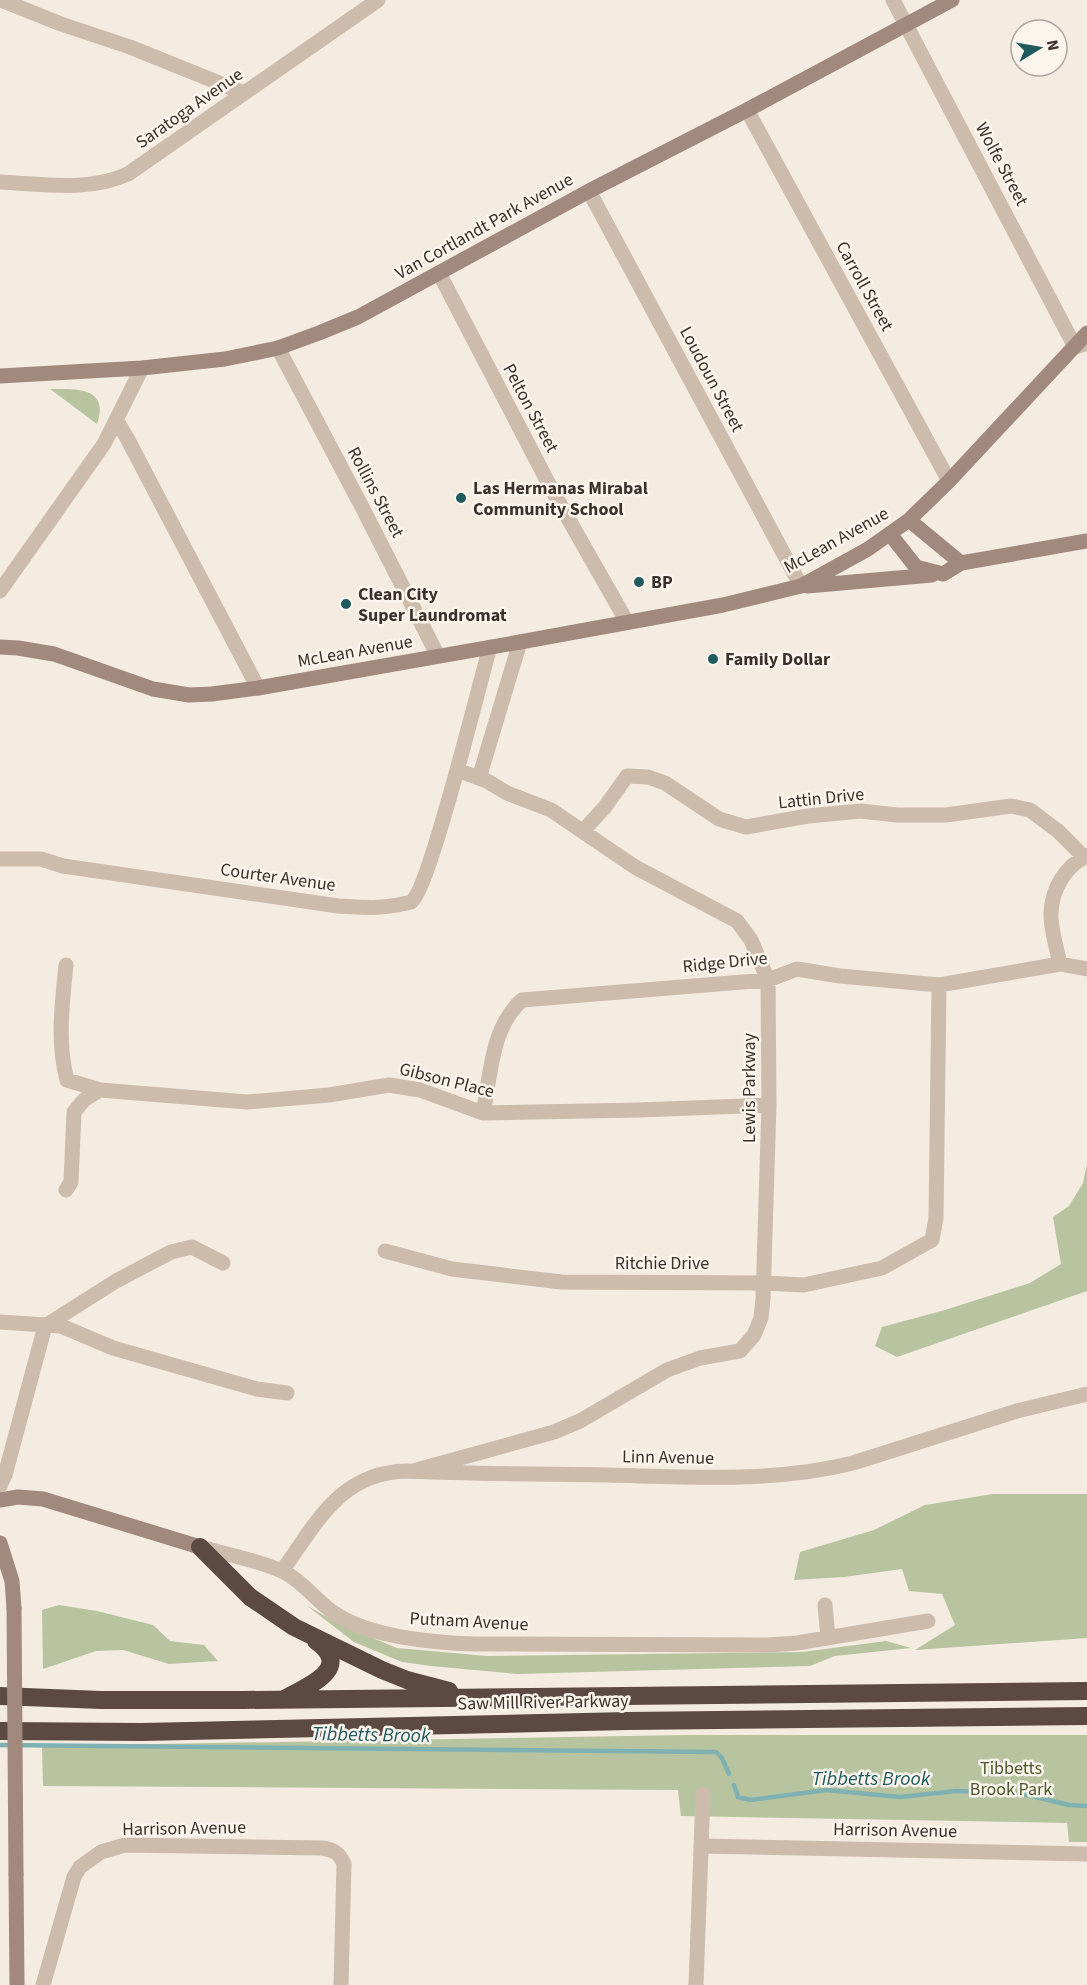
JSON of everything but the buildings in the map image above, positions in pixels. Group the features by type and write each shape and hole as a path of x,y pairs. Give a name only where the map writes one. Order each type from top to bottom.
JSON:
{"highway":[{"path":"200,1547 250,1597 279,1618 382,1670 407,1680 470,1697"},
{"path":"284,1699 324,1676 330,1667 327,1651 308,1634"},
{"name":"Saw Mill River Parkway","path":"0,1696 129,1700 1087,1691"},
{"name":"Saw Mill River Parkway","path":"0,1731 88,1733 616,1721 1087,1716"}],"street":[{"path":"1,0 61,24 129,46 244,93"},
{"name":"Saratoga Avenue","path":"0,182 92,185 128,174 378,0"},
{"name":"Wolfe Street","path":"894,0 1081,345"},
{"name":"Van Cortlandt Park Avenue","path":"0,376 142,368 225,359 278,348 319,333 358,316 952,0"},
{"name":"Carroll Street","path":"747,110 949,481"},
{"name":"Loudoun Street","path":"590,191 801,586"},
{"name":"Pelton Street","path":"439,273 552,490 627,622"},
{"name":"McLean Avenue","path":"0,647 61,656 131,683 165,692 200,695 258,688 520,642 723,604 801,586 890,534 909,520 1081,345 1087,333"},
{"name":"Rollins Street","path":"278,348 367,515 438,656"},
{"path":"0,591 104,444 142,368"},
{"path":"117,421 258,688"},
{"path":"909,520 962,563"},
{"path":"890,534 916,567 943,574"},
{"path":"801,586 943,574 962,563 1087,541"},
{"path":"479,778 520,642"},
{"path":"457,770 490,647"},
{"name":"Lewis Parkway","path":"413,1471 555,1432 580,1421 678,1365 740,1351 750,1342 758,1327 764,1283 770,1105 768,980 751,940 737,921 635,867 551,810 457,770"},
{"name":"Courter Avenue","path":"0,859 41,860 63,866 338,906 381,908 411,902 418,894 426,876 457,770"},
{"name":"Lattin Drive","path":"583,831 605,807 627,776 648,777 665,783 719,819 746,828 808,816 861,811 897,815 945,815 1011,806 1030,810 1058,831 1085,856"},
{"path":"1060,964 1051,914 1052,905 1056,888 1066,870 1085,856"},
{"name":"Ridge Drive","path":"483,1113 498,1038 511,1010 522,1000 768,980 797,969 840,976 939,985 1060,964 1087,969"},
{"name":"Gibson Place","path":"66,965 61,1018 62,1062 67,1080 100,1090 247,1101 329,1095 389,1085 420,1090 483,1113 770,1105"},
{"name":"Ritchie Drive","path":"385,1251 452,1269 561,1281 804,1285 882,1268 932,1240 936,1218 939,985"},
{"path":"66,1190 70,1182 74,1112 84,1100 100,1090"},
{"path":"0,1486 5,1475 45,1326 116,1281 171,1252 192,1247 223,1263"},
{"path":"0,1322 61,1326 113,1348 257,1389 287,1394"},
{"name":"Linn Avenue","path":"282,1571 321,1516 343,1493 377,1474 413,1471 705,1478 791,1474 853,1463 1017,1411 1087,1394"},
{"name":"Putnam Avenue","path":"0,1500 18,1497 44,1499 282,1571 299,1582 342,1618 393,1636 476,1644 769,1645 797,1643 928,1621"},
{"path":"0,1543 12,1581 14,1608 17,1985"},
{"path":"825,1605 828,1638"},
{"path":"696,1985 703,1794"},
{"name":"Harrison Avenue","path":"43,1985 74,1877 80,1867 101,1852 125,1845 334,1850 344,1864 341,1985"},
{"name":"Harrison Avenue","path":"701,1846 1087,1854"}],"green space":[{"path":"50,389 79,390 94,396 99,402 100,412 97,424"},
{"path":"1087,1164 1087,1291 897,1357 875,1346 882,1327 1030,1283 1061,1264 1053,1217 1069,1206 1083,1183"},
{"path":"993,1494 1087,1494 1087,1638 915,1650 955,1625 942,1594 909,1591 902,1569 844,1577 794,1580 800,1552 874,1530 925,1505"},
{"path":"59,1605 97,1611 153,1625 170,1641 204,1645 218,1661 169,1664 123,1650 96,1651 43,1669 42,1610"},
{"path":"306,1605 339,1624 397,1648 487,1656 802,1652 886,1641 911,1648 835,1656 810,1666 517,1674 402,1662 354,1642"},
{"name":"Tibbetts Brook Park","path":"688,1735 1087,1735 1087,1842 1069,1842 1067,1823 681,1816 678,1790 43,1786 42,1746"}],"waterway":[{"name":"Tibbetts Brook","path":"0,1745 716,1752 722,1758 729,1774"},
{"name":"Tibbetts Brook","path":"734,1785 738,1797 751,1800 826,1790 900,1797 956,1791 1023,1794 1069,1805 1087,1806"}],"place":[{"name":"Las Hermanas Mirabal Community School","path":"461,498"},
{"name":"BP","path":"639,582"},
{"name":"Clean City Super Laundromat","path":"346,604"},
{"name":"Family Dollar","path":"713,659"}]}
